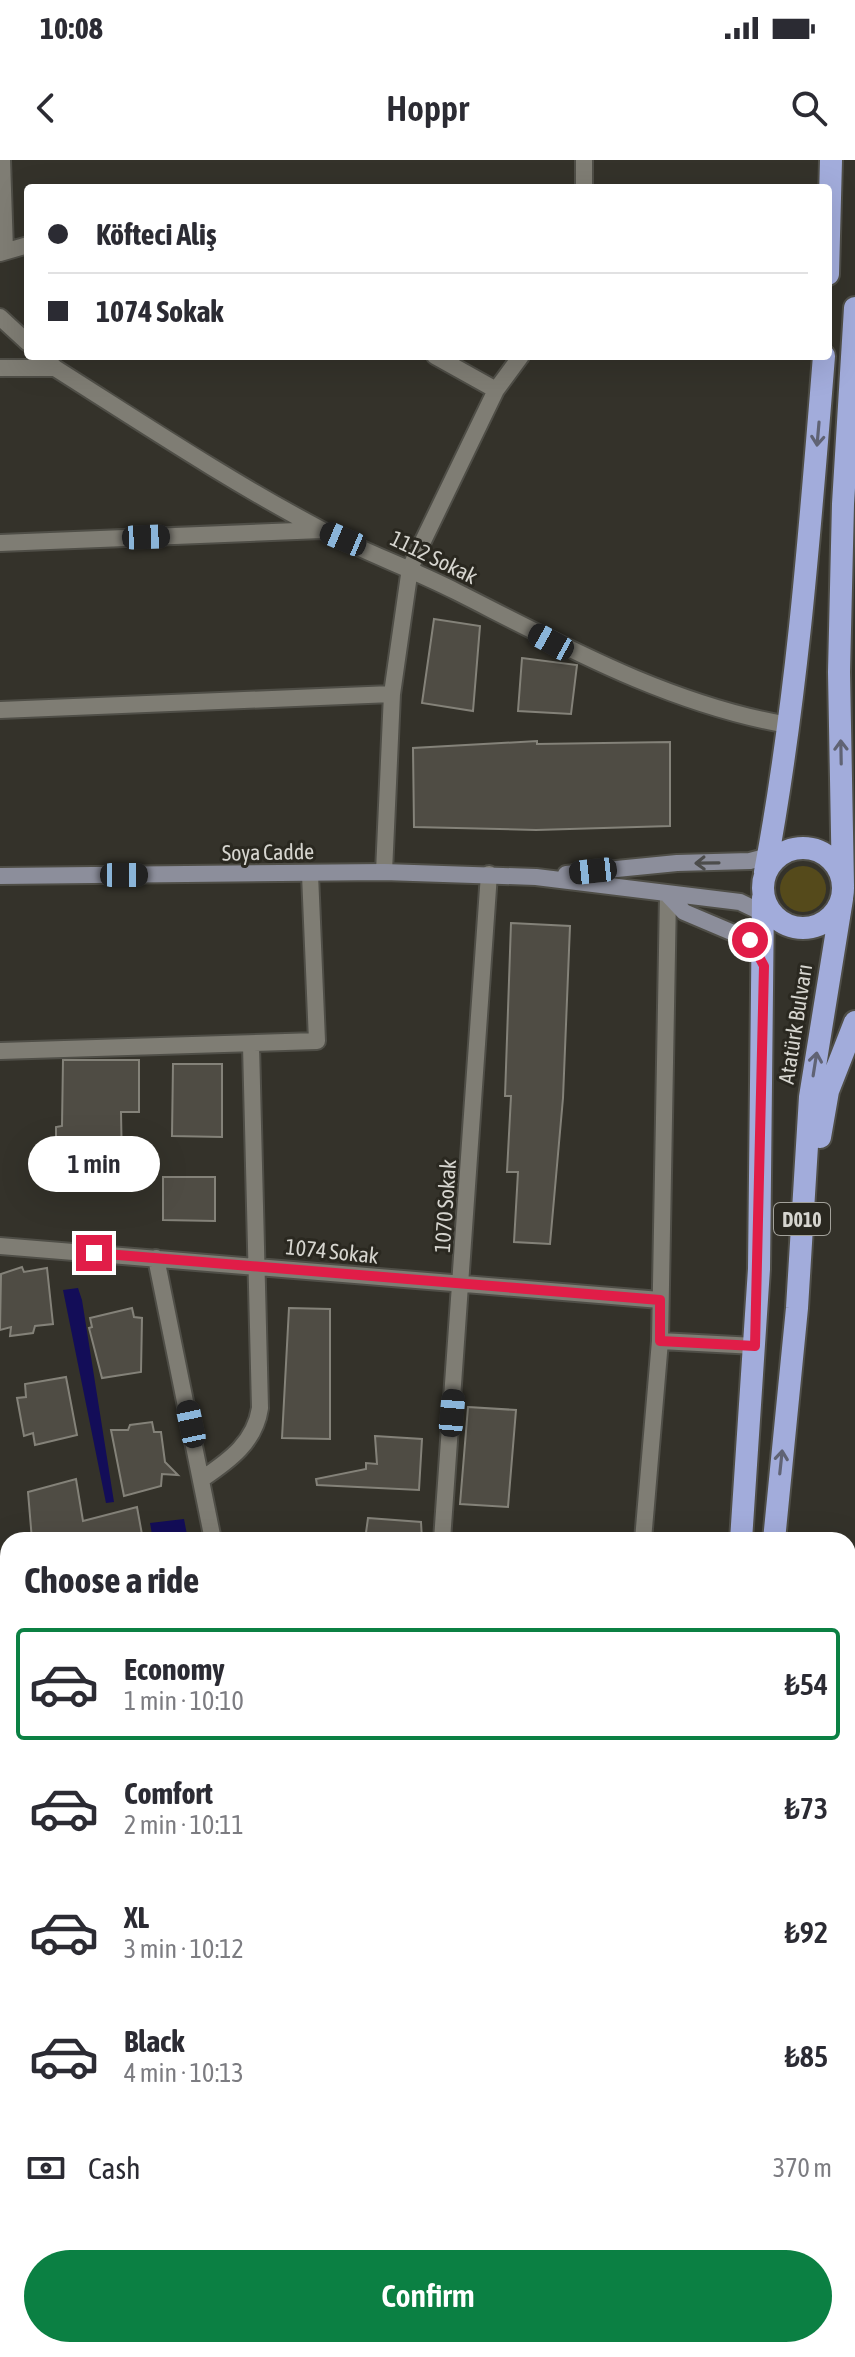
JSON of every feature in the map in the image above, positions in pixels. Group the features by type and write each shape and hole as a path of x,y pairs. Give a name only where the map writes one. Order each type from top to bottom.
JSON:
{"highway":[{"path":"830,184 831,160"},
{"path":"836,927 827,921 842,893 839,672 849,503 855,308"},
{"path":"772,860 806,584 824,360"},
{"path":"843,575 849,638 855,662"},
{"path":"772,860 796,848 840,854"},
{"name":"Atatürk Bulvarı","path":"742,1532 755,1346 764,966 772,860"},
{"path":"768,911 789,927 836,927"},
{"name":"Atatürk Bulvarı","path":"775,1532 801,1249 810,1097 836,927"},
{"path":"801,1249 828,1091 855,1022"}],"main road":[{"name":"Soya Cadde","path":"536,877 677,863 772,860"},
{"name":"Soya Cadde","path":"0,876 384,872 489,874 740,902 768,911"},
{"name":"Soya Cadde","path":"668,895 684,912 750,940 764,966"}],"street":[{"path":"2,160 2,251 24,246"},
{"path":"584,160 584,184"},
{"path":"0,317 24,339"},
{"name":"1112 Sokak","path":"46,360 321,530 410,568 607,668 681,697 788,725"},
{"path":"442,360 496,390"},
{"path":"384,872 392,694 410,568 496,390 518,360"},
{"path":"0,368 55,368"},
{"path":"0,543 321,530"},
{"path":"0,710 392,694"},
{"path":"0,1051 317,1041 310,874"},
{"name":"1070 Sokak","path":"443,1532 489,874"},
{"path":"644,1532 660,1341 668,895"},
{"path":"202,1479 230,1460 257,1424 258,1266 251,1045"},
{"name":"1074 Sokak","path":"0,1246 660,1300"},
{"path":"156,1258 212,1532"},
{"path":"660,1341 755,1346"}],"shaded area":[{"path":"803,866 820,872 826,889 820,906 803,912 786,906 780,889 786,872"},
{"path":"78,1288 114,1502 106,1503 63,1290"},
{"path":"184,1519 186,1532 152,1532 150,1523"}],"building":[{"path":"434,619 480,626 473,711 422,703"},
{"path":"522,658 577,665 571,714 518,711"},
{"path":"537,741 537,744 670,742 670,826 536,830 414,827 413,748"},
{"path":"511,923 570,926 563,1098 550,1244 514,1242 518,1172 507,1172 511,1096 505,1096"},
{"path":"63,1060 139,1060 139,1112 121,1112 122,1166 56,1166 56,1127 62,1126"},
{"path":"173,1064 222,1064 222,1137 172,1136"},
{"path":"163,1177 215,1177 215,1221 163,1220"},
{"path":"22,1267 24,1272 47,1268 53,1324 35,1326 33,1333 10,1336 11,1327 0,1330 1,1274"},
{"path":"132,1308 134,1317 142,1318 141,1372 102,1378 89,1328 92,1327 90,1318"},
{"path":"289,1308 330,1309 330,1439 282,1438"},
{"path":"66,1377 77,1435 35,1445 33,1433 24,1436 17,1398 26,1397 25,1384"},
{"path":"468,1407 516,1410 508,1507 460,1504"},
{"path":"152,1422 154,1432 161,1432 165,1462 178,1475 162,1474 161,1486 124,1496 111,1430 128,1430 130,1425"},
{"path":"375,1436 422,1439 419,1490 317,1485 316,1479 366,1469 366,1463 377,1464"},
{"path":"76,1479 83,1521 137,1507 142,1532 31,1532 28,1492"},
{"path":"368,1518 421,1522 422,1532 366,1532"}],"route":[{"path":"94,1253 462,1286 660,1300 660,1341 755,1346 764,966 762,957 750,940"}]}
